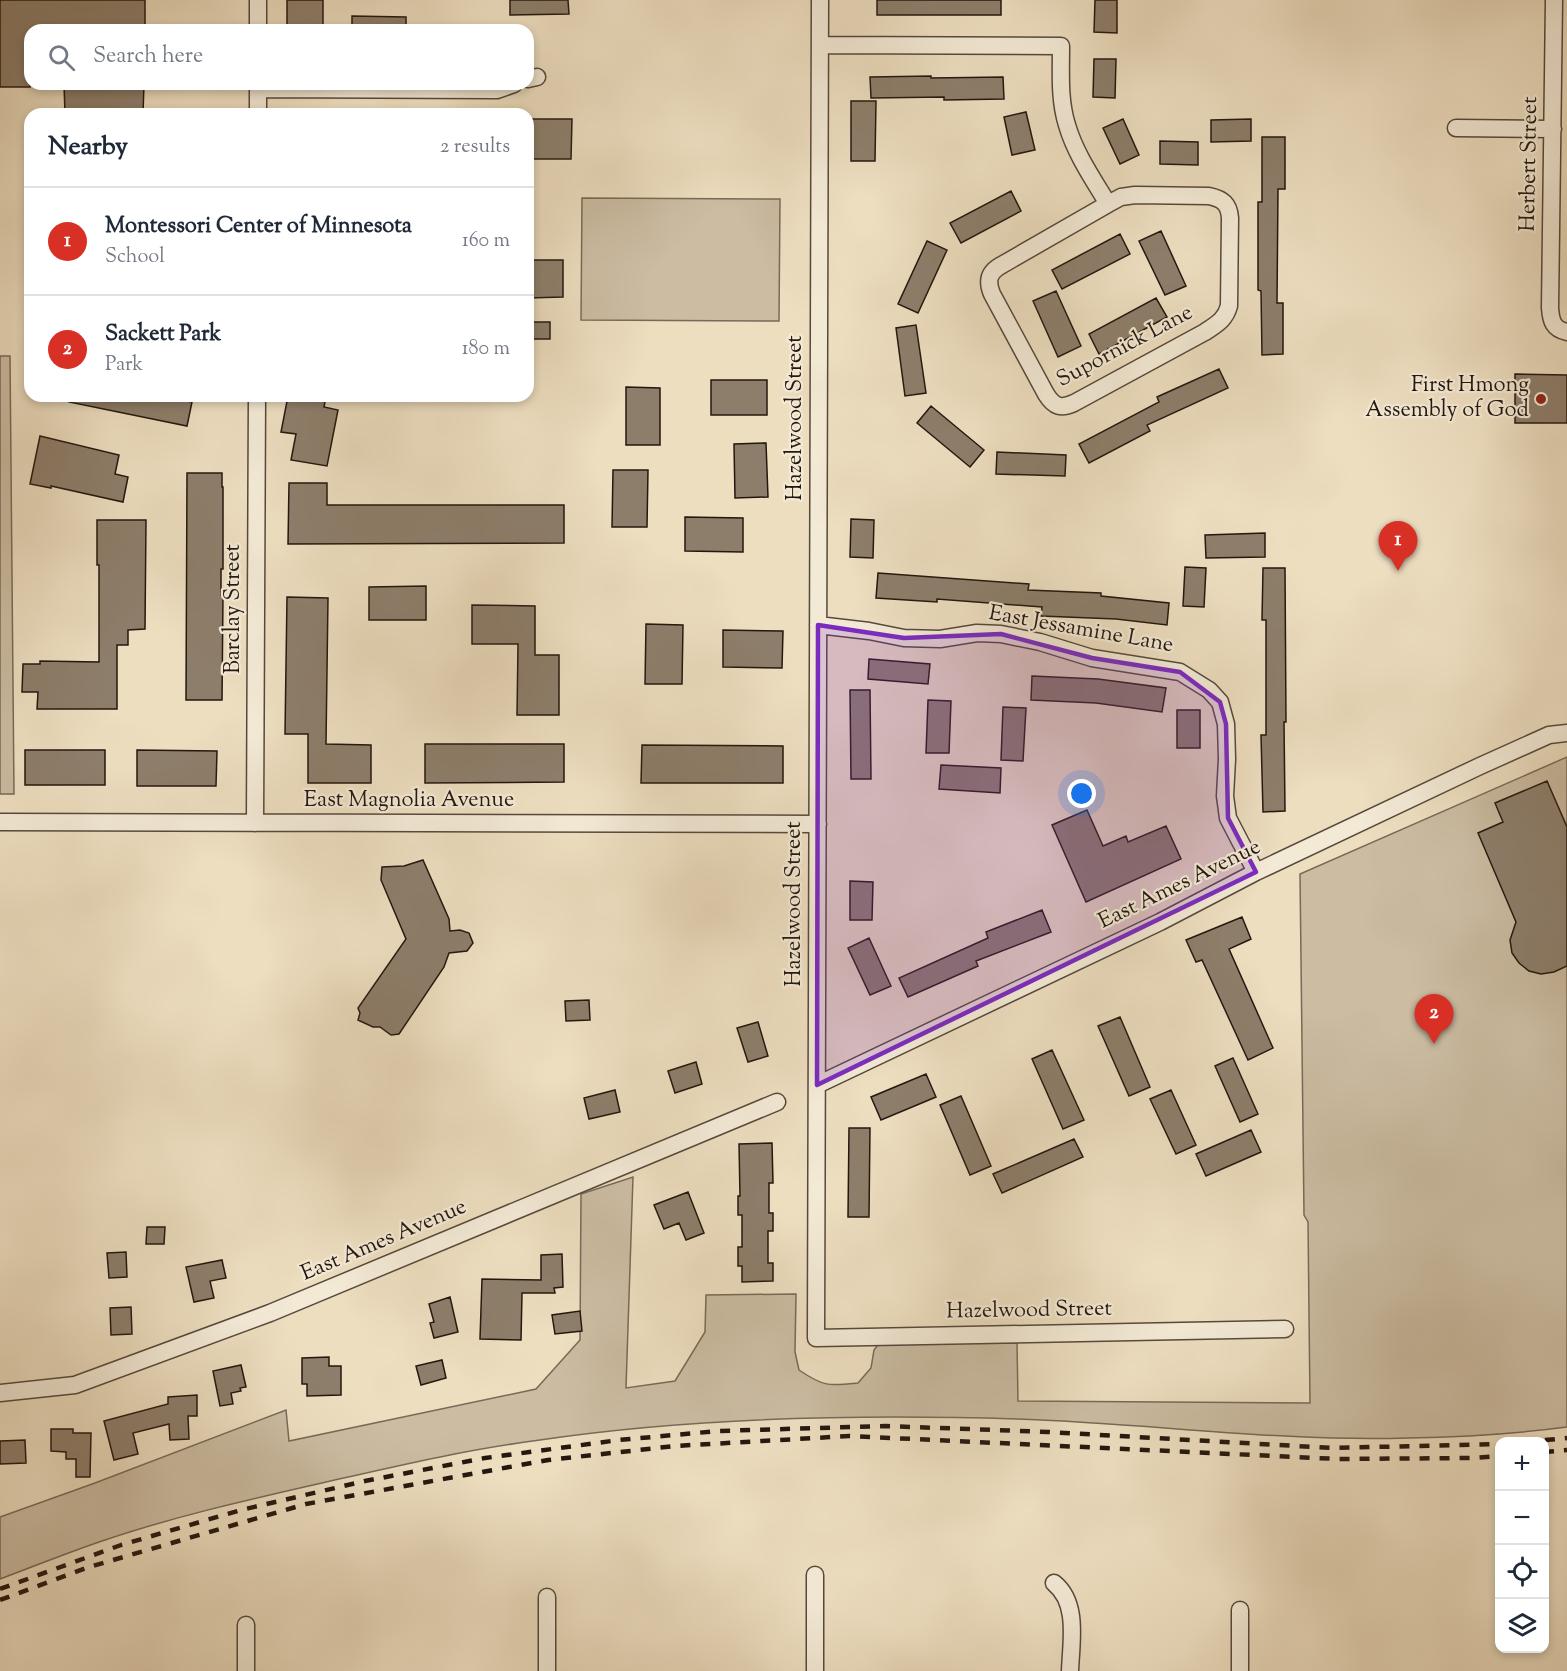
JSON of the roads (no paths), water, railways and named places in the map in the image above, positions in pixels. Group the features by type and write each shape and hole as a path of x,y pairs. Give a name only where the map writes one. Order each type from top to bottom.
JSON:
{"street":[{"path":"258,0 258,24"},
{"name":"Hazelwood Street","path":"820,0 816,1338 1285,1329"},
{"name":"Herbert Street","path":"1554,0 1550,308 1551,320 1561,330"},
{"path":"820,45 1061,46 1062,99 1066,125 1078,153 1108,204"},
{"path":"258,90 258,108"},
{"path":"1456,128 1553,129"},
{"name":"Supornick Lane","path":"1135,195 1209,196 1219,198 1226,203 1230,218 1229,306 1220,322 1205,332 1074,403 1066,407 1058,407 1046,394 992,294 989,278 996,268 1108,204 1135,195"},
{"name":"Barclay Street","path":"255,823 257,402"},
{"name":"East Jessamine Lane","path":"818,625 904,638 940,639 977,633 1001,634 1040,642 1092,658 1180,672 1209,690 1220,702 1226,724 1225,796 1228,818 1256,872"},
{"name":"East Ames Avenue","path":"817,1085 1160,922 1256,872 1480,766 1549,735 1567,733"},
{"name":"East Magnolia Avenue","path":"0,822 486,825 818,824"},
{"name":"East Ames Avenue","path":"0,1393 75,1385 270,1312 777,1102"},
{"path":"815,1575 815,1671"},
{"path":"1054,1583 1064,1593 1069,1603 1070,1671"},
{"path":"547,1597 547,1671"},
{"path":"1240,1610 1240,1671"},
{"path":"246,1625 246,1671"}],"railway":[{"path":"0,1589 121,1545 241,1510 365,1481 485,1458 619,1440 718,1431 886,1426 1048,1432 1332,1448 1495,1444"},
{"path":"0,1600 89,1567 306,1504 548,1460 675,1446 849,1436 1338,1459 1495,1456"},
{"path":"1549,1440 1567,1438"},
{"path":"1549,1452 1567,1450"}],"place":[{"name":"First Hmong Assembly of God","path":"1541,399"},
{"name":"Montessori Center of Minnesota","path":"1398,571"},
{"name":"Sackett Park","path":"1434,1044"}]}
